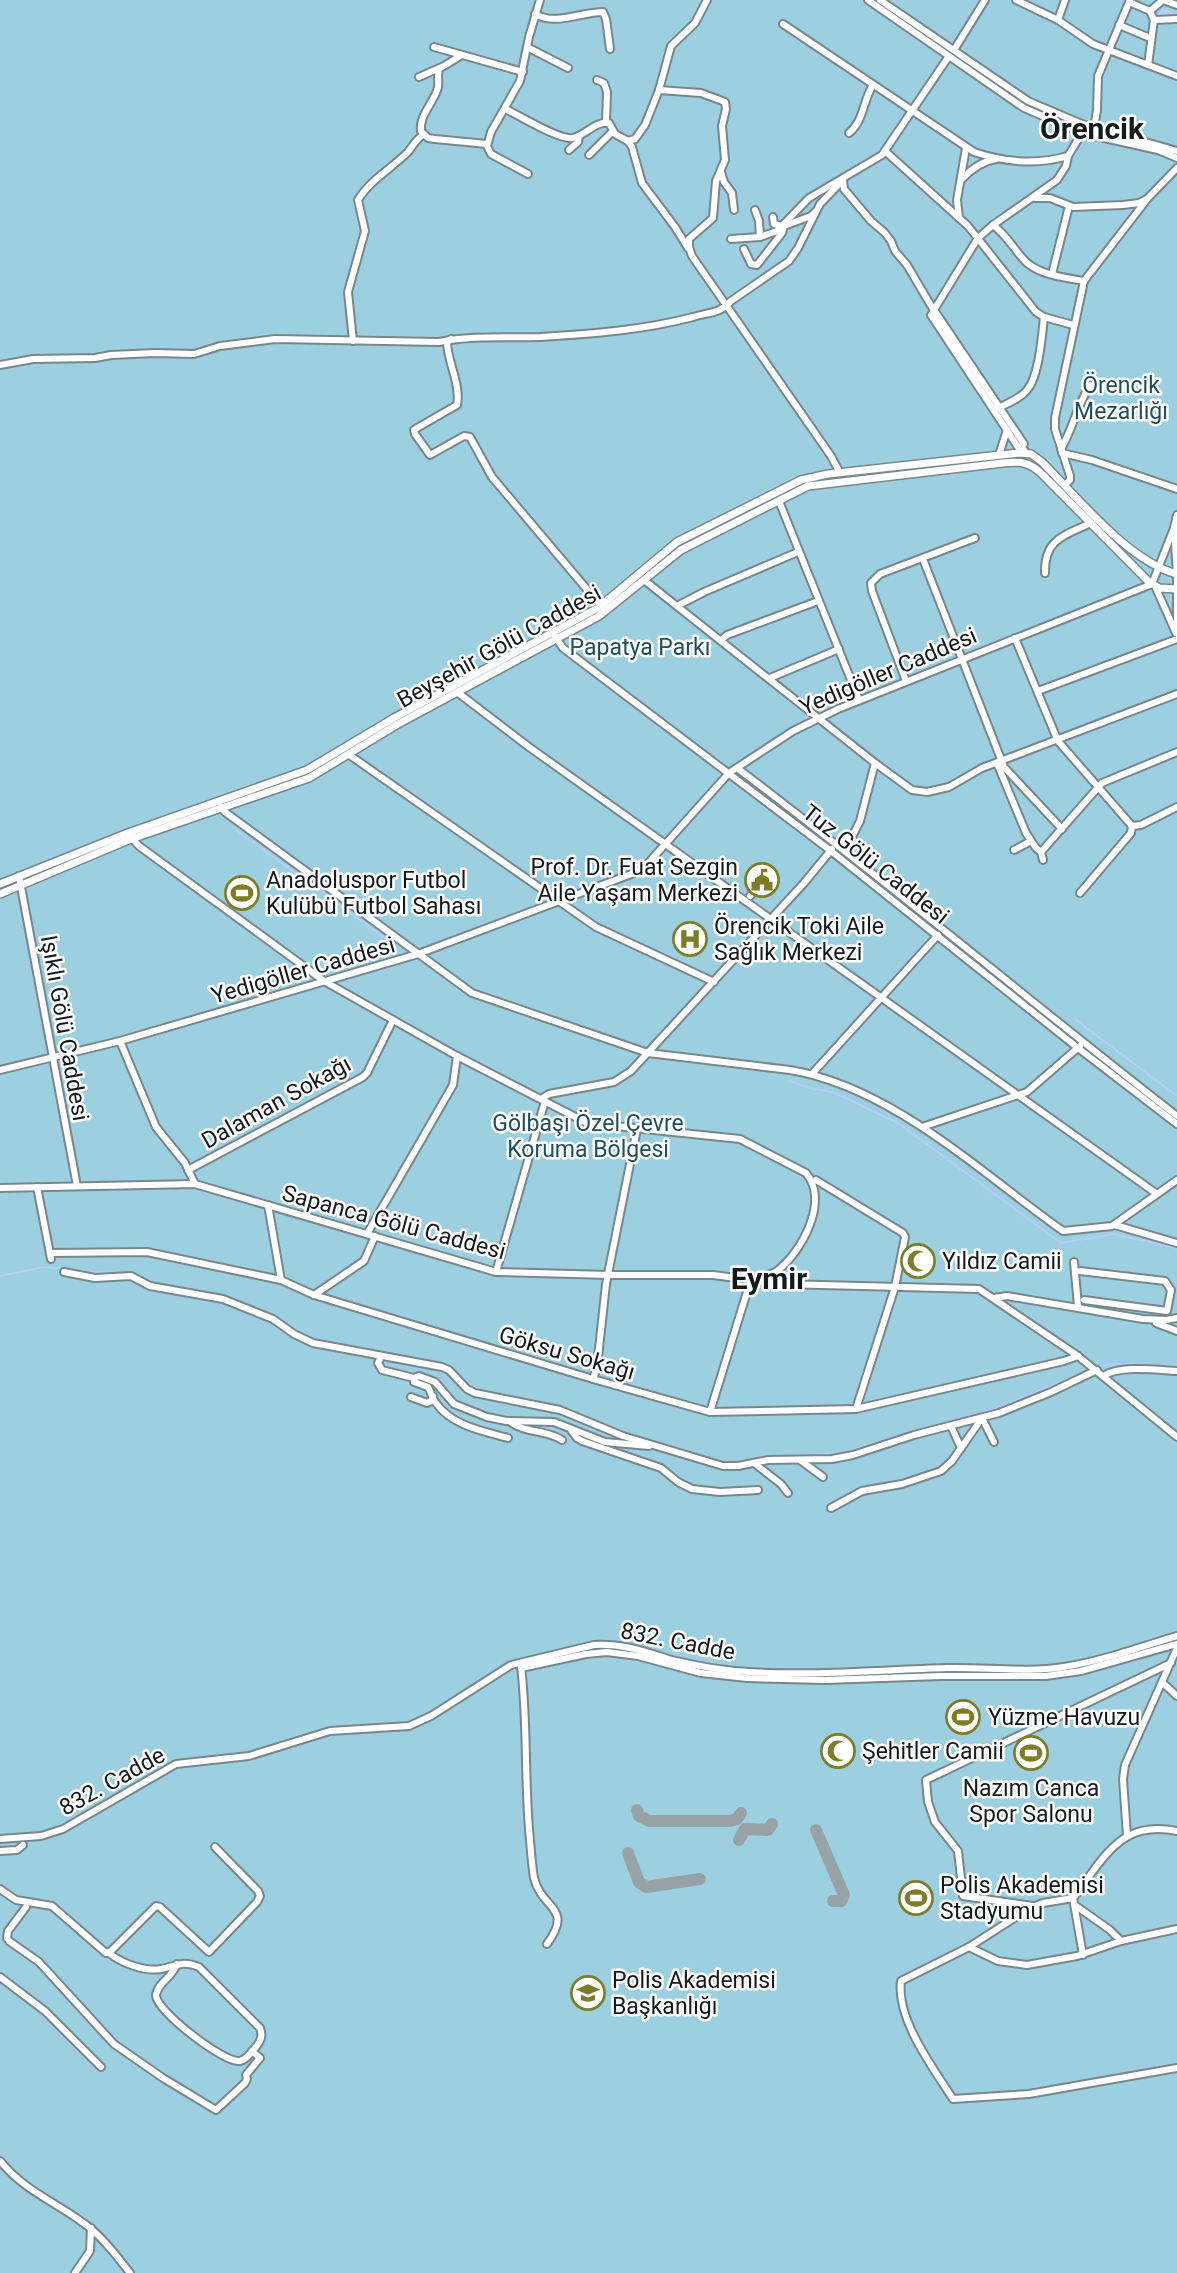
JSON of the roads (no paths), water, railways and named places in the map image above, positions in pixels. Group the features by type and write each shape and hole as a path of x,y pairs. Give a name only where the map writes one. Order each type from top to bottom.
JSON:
{"main road":[{"path":"840,477 1026,453 1037,458 1069,495 1127,547 1150,564 1177,574"},
{"path":"1026,453 1025,462 1065,485 1069,495 1091,523 1153,585 1177,589"},
{"name":"Beyşehir Gölü Caddesi","path":"0,894 129,836 219,804 309,778 398,724 605,612 642,578 687,546 818,479 1025,462"},
{"path":"219,804 307,770 394,718 555,637 642,578 669,547 801,480 818,479"},
{"path":"0,884 129,836"}],"street":[{"path":"528,174 491,154 487,144 491,132 516,91 523,72 540,0"},
{"path":"628,141 635,139 642,130 659,90 671,46 695,23 707,0"},
{"path":"868,0 1028,101 1082,124 1177,151"},
{"path":"880,0 1024,108 1082,133 1157,150 1177,158"},
{"path":"744,249 751,264 757,265 782,233 784,226 809,198 843,180 886,151 985,0"},
{"path":"1016,0 1058,20 1093,44 1177,76"},
{"path":"1058,20 1065,0"},
{"path":"1150,11 1163,0 1177,5"},
{"path":"1094,128 1097,82 1129,1 1150,11 1154,20 1148,65"},
{"path":"536,14 544,19 555,20 603,12 610,49"},
{"path":"1154,20 1177,19"},
{"path":"783,24 966,148 998,159"},
{"path":"1119,25 1150,38"},
{"path":"433,47 523,72"},
{"path":"527,47 568,68"},
{"path":"419,77 462,55"},
{"path":"423,135 420,124 436,91 439,69"},
{"path":"597,80 604,83 607,92 606,122"},
{"path":"849,133 859,122 873,85"},
{"path":"659,90 701,93 725,102 722,126 724,160 721,172 723,182 732,192 734,210"},
{"path":"505,108 563,139 579,136 606,122"},
{"path":"606,122 615,134 628,141 636,155 642,183 676,227 692,256 831,456 840,477"},
{"path":"589,155 613,131"},
{"path":"1055,199 1051,191 1082,133"},
{"path":"423,135 435,139 487,144"},
{"path":"353,341 348,292 365,231 358,200 380,174 423,135"},
{"path":"569,150 580,139 579,136"},
{"path":"960,219 957,200 966,148"},
{"path":"886,151 978,238 1035,312 1073,324"},
{"path":"961,181 972,170 990,160 1036,161 1068,156"},
{"path":"1065,485 1070,480 1055,429 1055,418 1084,281 1148,198 1177,167"},
{"path":"692,256 689,239 713,218 717,175 721,172"},
{"path":"731,239 760,237 811,216 843,180"},
{"path":"843,180 844,189 884,232 935,309 1007,430 1018,447 1021,446 1026,453"},
{"path":"935,309 978,238 1057,180"},
{"path":"1033,198 1055,199 1069,206 1124,205 1148,198"},
{"path":"1052,274 1069,206"},
{"path":"755,210 759,220 760,237"},
{"path":"0,365 33,359 155,353 194,354 220,346 275,339 439,342 464,337 541,337 659,326 724,310 789,261 817,210"},
{"path":"773,217 774,224 784,226"},
{"path":"993,225 1006,236 1028,264 1052,274 1084,281"},
{"path":"996,408 1019,397 1031,385 1044,317"},
{"path":"451,339 447,343 458,396 457,405 416,428 415,433 430,455 464,436 470,437 492,477 601,606"},
{"path":"1062,451 1081,400 1090,385"},
{"path":"996,408 1024,444 1021,446"},
{"path":"999,455 1007,430"},
{"path":"1062,451 1177,489"},
{"path":"779,501 859,700"},
{"path":"1177,515 1174,528 1177,635"},
{"path":"1045,573 1048,551 1056,540 1091,523"},
{"path":"1174,528 1153,585 1177,635"},
{"path":"906,681 871,583 880,574 975,538"},
{"path":"677,606 798,552"},
{"path":"923,559 999,762 1031,841 1041,852 1043,860"},
{"path":"642,578 875,762 912,790 919,792 932,792 949,787 999,762 1177,694"},
{"name":"Yedigöller Caddesi","path":"0,1070 120,1041 418,954 642,870 729,773 793,731 859,700 1153,585"},
{"path":"721,640 727,635 818,601"},
{"path":"1038,691 1177,635"},
{"name":"Tuz Gölü Caddesi","path":"555,637 573,655 729,773 944,928 1177,1124"},
{"path":"1015,638 1058,741 1132,826 1131,833 1080,892"},
{"path":"770,678 839,649"},
{"path":"457,692 481,712 881,999 1157,1194"},
{"path":"1041,852 1102,783 1177,752"},
{"path":"348,754 598,929 714,982"},
{"path":"845,838 853,835 860,821 875,762"},
{"path":"999,762 1062,829"},
{"name":"Tuz Gölü Caddesi","path":"737,768 939,935 1177,1116"},
{"path":"219,804 225,812 472,993 648,1053 811,1074 882,1104 922,1127 1063,1231 1115,1225 1177,1180"},
{"path":"1132,826 1141,825 1177,807"},
{"path":"129,836 324,981 457,1056 589,1124 740,1139 807,1175 816,1208 799,1250 775,1273 751,1279 710,1412"},
{"path":"1014,850 1031,841"},
{"path":"543,1099 614,1082 631,1071 771,920 833,848"},
{"name":"Işıklı Gölü Caddesi","path":"19,876 77,1186"},
{"path":"750,896 759,885"},
{"path":"811,1074 939,935"},
{"name":"Dalaman Sokağı","path":"188,1170 363,1077 368,1073 393,1020"},
{"path":"120,1041 156,1127 185,1163 195,1184"},
{"path":"922,1127 1033,1088 1081,1045"},
{"path":"314,1295 364,1261 371,1235 453,1085 457,1056"},
{"path":"496,1272 543,1099"},
{"path":"593,1379 597,1367 606,1284 637,1129"},
{"path":"816,1180 904,1235 905,1243 895,1287 856,1409"},
{"name":"Sapanca Gölü Caddesi","path":"0,1188 195,1184 496,1272 713,1275 782,1284 979,1289 994,1298 1007,1296 1078,1306 1148,1320 1166,1321 1177,1318"},
{"name":"Göksu Sokağı","path":"37,1187 51,1256 147,1252 281,1280 314,1295 710,1412 856,1409 1064,1362 1078,1356"},
{"path":"268,1205 281,1280"},
{"path":"1115,1225 1177,1243"},
{"path":"1074,1262 1078,1306"},
{"path":"1080,1271 1165,1282 1171,1288 1168,1311 1084,1300"},
{"path":"64,1272 85,1277 131,1276 150,1286 213,1296 273,1320 306,1341 442,1367 475,1393 560,1410 623,1436 715,1465 738,1466 768,1460 841,1458 982,1418 1051,1392 1097,1370"},
{"path":"775,1273 777,1281 782,1284"},
{"path":"994,1298 1097,1370 1177,1437"},
{"path":"1122,1315 1124,1305"},
{"path":"1148,1320 1177,1331"},
{"path":"381,1357 378,1363 382,1370 414,1378 419,1376 435,1382 454,1404 486,1417 554,1422 606,1442 661,1446"},
{"path":"1104,1376 1110,1372 1126,1370 1177,1371"},
{"path":"414,1378 414,1382 428,1387 440,1408 460,1422 477,1430 508,1438"},
{"path":"411,1397 427,1403 433,1396"},
{"path":"982,1418 994,1442"},
{"path":"831,1508 862,1491 941,1471 952,1461 982,1418"},
{"path":"509,1420 527,1430 546,1433 562,1440"},
{"path":"951,1426 961,1448"},
{"path":"570,1428 582,1441 661,1468 692,1489 720,1492 758,1490"},
{"path":"799,1459 823,1477"},
{"path":"754,1463 781,1484 788,1493"},
{"name":"832. Cadde","path":"0,1839 24,1842 63,1829 176,1764 249,1756 330,1731 409,1726 431,1716 511,1665 549,1658 607,1652 638,1656 701,1673 747,1678 825,1680 1067,1667 1177,1636"},
{"path":"1127,1836 1123,1772 1177,1646"},
{"name":"832. Cadde","path":"976,1672 1030,1677 1066,1674 1177,1646"},
{"name":"832. Cadde","path":"547,1944 556,1932 559,1921 535,1879 527,1812 521,1666 549,1658"},
{"path":"1171,1663 926,1780 928,1802 935,1822 958,1851 963,1896 1033,1906 1073,1898 1102,1860 1127,1836 1151,1829 1177,1831"},
{"path":"1163,1683 1177,1696"},
{"path":"0,1849 24,1842"},
{"path":"109,1953 156,1906 206,1952 214,1950 260,1896 215,1847"},
{"path":"0,1887 24,1904 52,1906 102,1951 116,1959 154,1969 189,1962 199,1967 260,2028 260,2042 252,2052 237,2062 230,2060 192,2036 159,2005 156,1996 159,1987 176,1970 177,1965"},
{"path":"1073,1898 1083,1955"},
{"path":"24,1904 8,1931 9,1941 39,1962 114,2044 153,2071 216,2110 245,2083 246,2075 260,2058 252,2052"},
{"path":"1033,1906 969,1947 901,1981 902,2004 914,2034 953,2099 1029,2094 1177,2068"},
{"path":"1076,1906 1121,1941"},
{"path":"969,1947 998,1961 1018,1965 1083,1955 1121,1941 1177,1929"},
{"path":"0,1977 45,2011 101,2067"},
{"path":"0,2161 32,2191 91,2228 130,2273"},
{"path":"75,2273 90,2251 91,2228"}],"waterway":[{"path":"1164,14 1177,17"},
{"path":"236,830 393,944 395,954"},
{"path":"1076,1020 1177,1096"},
{"path":"789,1081 833,1092 898,1123 1061,1243 1113,1234 1177,1248"},
{"path":"0,1276 44,1267 64,1269"},
{"path":"80,1272 132,1273 146,1281"},
{"path":"154,1284 176,1288"},
{"path":"185,1289 235,1299 270,1314"},
{"path":"281,1321 303,1335"},
{"path":"311,1338 439,1363 480,1390 558,1406"},
{"path":"1095,1368 1111,1364 1177,1366"},
{"path":"918,1431 995,1409 1090,1370"},
{"path":"563,1408 627,1433 727,1463 769,1457 842,1453 909,1433"}],"place":[{"name":"Prof. Dr. Fuat Sezgin Aile Yaşam Merkezi","path":"762,880"},
{"name":"Anadoluspor Futbol Kulübü Futbol Sahası","path":"242,893"},
{"name":"Örencik Toki Aile Sağlık Merkezi","path":"690,939"},
{"name":"Yıldız Camii","path":"918,1261"},
{"name":"Yüzme Havuzu","path":"963,1717"},
{"name":"Şehitler Camii","path":"838,1751"},
{"name":"Nazım Canca Spor Salonu","path":"1031,1753"},
{"name":"Polis Akademisi Stadyumu","path":"916,1898"},
{"name":"Polis Akademisi Başkanlığı","path":"588,1993"}],"district":[{"name":"Örencik","path":"1092,129"},
{"name":"Eymir","path":"769,1279"}],"park label":[{"name":"Örencik Mezarlığı","path":"1121,398"},
{"name":"Papatya Parkı","path":"640,647"},
{"name":"Gölbaşı Özel Çevre Koruma Bölgesi","path":"588,1136"}]}
